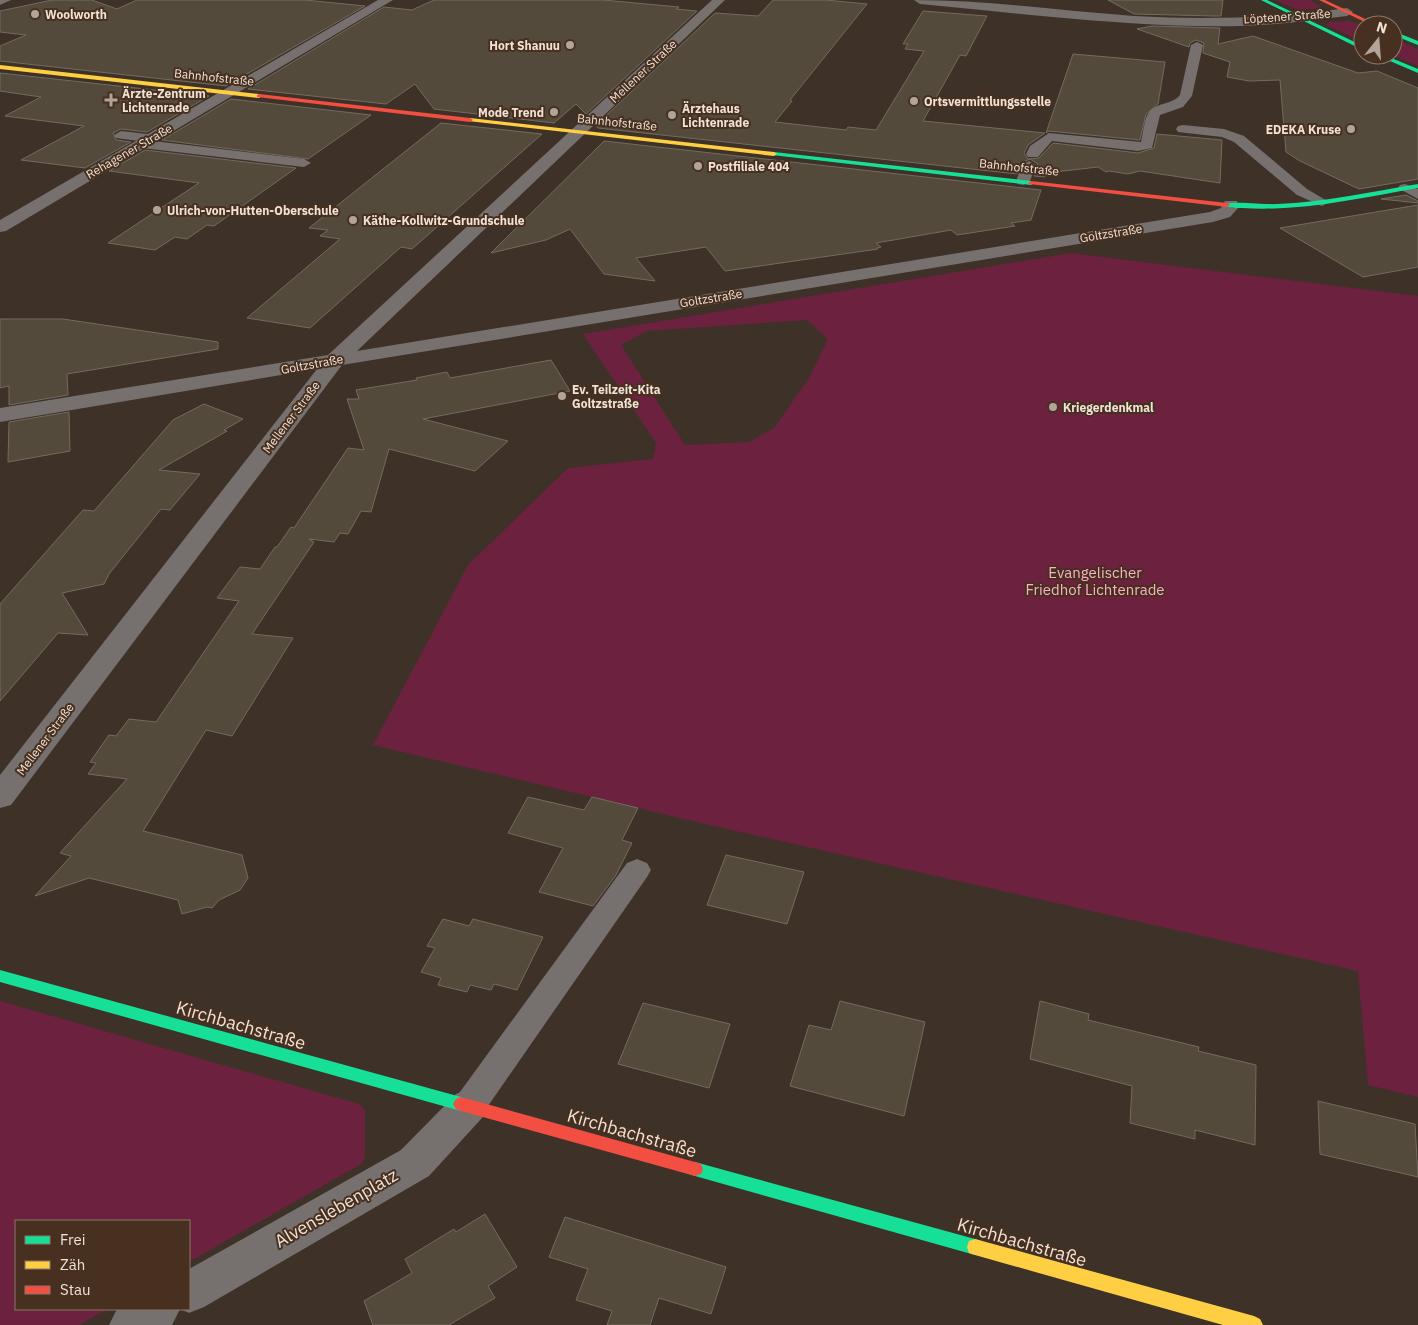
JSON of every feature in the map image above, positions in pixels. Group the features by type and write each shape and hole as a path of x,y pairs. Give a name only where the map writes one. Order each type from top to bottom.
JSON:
{"street":[{"path":"0,1 5,0"},
{"name":"Rehagener Straße","path":"0,227 388,0"},
{"name":"Mellener Straße","path":"0,797 336,359 719,0"},
{"name":"Löptener Straße","path":"920,0 1200,22 1247,23 1347,12"},
{"path":"1263,0 1353,43"},
{"path":"1321,0 1353,15"},
{"path":"1403,37 1418,43"},
{"path":"1403,65 1418,71"},
{"name":"Bahnhofstraße","path":"0,67 1231,205"},
{"path":"1231,205 1283,208 1414,190"},
{"name":"Goltzstraße","path":"0,415 1204,218 1225,213 1230,210 1231,205"},
{"name":"Kirchbachstraße","path":"0,976 1254,1325"},
{"name":"Alvenslebenplatz","path":"190,1291 414,1163 469,1106"},
{"path":"130,1325 157,1310"}],"lane":[{"path":"1023,182 1035,149 1049,137 1138,147 1146,145 1154,114 1159,110 1179,104 1186,96 1197,45"},
{"path":"1183,129 1224,133 1239,139 1302,192 1322,202"},
{"path":"121,134 147,141 304,163"},
{"path":"469,1106 637,870"}],"green space":[{"path":"1275,0 1310,0 1322,8 1298,10"},
{"path":"1329,22 1353,22 1353,37 1326,25"},
{"path":"1403,42 1418,49 1418,66 1403,59"},
{"name":"Evangelischer Friedhof Lichtenrade","path":"1071,253 1418,296 1418,1097 1368,1085 1358,971 705,824 373,745 468,565 568,468 653,459 656,443 583,334","holes":["807,320 828,339 809,378 774,428 749,442 685,445 621,345 647,331"]},
{"path":"0,1001 359,1104 365,1110 365,1158 361,1164 190,1261 190,1220 15,1220 15,1310 105,1310 79,1325 0,1325"}],"building":[{"path":"52,0 92,0 117,9 137,0 305,0 365,6 226,86 0,61 0,46 26,35 0,32 0,11"},
{"path":"434,0 603,0 679,7 676,9 697,11 586,114 576,104 554,123 434,109 415,84 386,104 248,89 384,7 412,10"},
{"path":"773,0 826,0 867,4 790,100 792,101 775,122 846,130 848,127 876,130 924,51 905,49 908,44 903,44 923,11 987,16 966,56 960,55 923,121 1045,133 1028,145 1024,153 1028,159 1039,158 1053,143 1138,153 1154,148 1157,134 1222,140 1220,183 1140,171 1128,174 1106,172 1098,167 1046,173 1045,177 1034,176 1038,164 1030,159 1021,163 1017,174 598,128 596,125 715,13 758,16"},
{"path":"1108,0 1223,0 1221,16 1214,16 1134,14"},
{"path":"1152,26 1220,28 1218,44 1253,36 1358,73 1377,71 1418,88 1418,179 1359,189 1300,161 1286,152 1280,80 1249,81 1227,77 1230,62 1203,53 1204,43 1196,40 1190,43 1189,47 1137,29"},
{"path":"1073,54 1165,62 1158,104 1146,114 1140,140 1049,131 1046,133"},
{"path":"0,73 209,96 147,132 121,129 113,133 116,140 131,142 85,168 21,160 84,126 5,116 41,97 0,91"},
{"path":"231,99 371,115 308,159 162,140"},
{"path":"441,123 542,134 412,249 401,247 310,328 247,318 340,239 320,236 328,230 309,228"},
{"path":"604,141 1041,190 1031,220 1011,223 1015,226 957,235 951,230 876,243 881,247 878,249 725,271 706,247 636,258 655,281 604,274 570,229 546,240 491,253"},
{"path":"145,150 296,168 214,226 207,225 187,239 175,237 155,250 108,243 199,183 109,171"},
{"path":"1406,195 1418,201 1418,203 1381,199"},
{"path":"1418,205 1418,267 1363,277 1280,228"},
{"path":"0,319 63,319 218,342 218,349 67,374 68,395 9,405 9,386 0,388"},
{"path":"551,360 570,391 423,419 508,441 475,471 389,449 371,512 361,511 348,534 340,533 334,542 309,539 314,542 252,634 293,638 232,736 206,730 143,831 242,855 248,878 240,890 219,900 212,908 207,907 182,914 178,900 89,878 35,896 71,856 60,853 127,779 88,774 96,763 90,762 109,735 116,736 129,719 156,722 239,601 217,598 240,567 260,569 291,527 294,528 348,448 364,450 347,399 359,399 356,390 417,380 416,378 447,372 450,378"},
{"path":"204,404 243,419 224,430 227,431 159,470 200,474 170,510 161,509 109,574 104,584 62,593 88,635 58,633 0,701 0,604 83,510 94,511 173,420"},
{"path":"69,412 70,451 8,462 9,422"},
{"path":"528,797 584,810 592,797 638,808 622,840 632,843 616,875 593,906 539,892 563,848 508,833"},
{"path":"726,855 804,872 787,924 707,905"},
{"path":"443,919 469,926 473,919 543,937 517,990 494,984 491,990 470,985 467,992 438,985 441,978 421,972 435,948 427,946"},
{"path":"840,1001 925,1022 904,1116 790,1086 809,1025 831,1030"},
{"path":"1040,1001 1089,1014 1088,1020 1199,1047 1198,1051 1256,1065 1255,1145 1195,1130 1195,1139 1130,1123 1132,1086 1030,1059"},
{"path":"643,1003 730,1024 709,1088 618,1064"},
{"path":"1318,1101 1415,1124 1418,1177 1320,1154"},
{"path":"485,1214 517,1267 488,1286 495,1298 449,1325 373,1325 364,1301 412,1273 405,1259 454,1229 456,1232"},
{"path":"565,1217 726,1267 711,1314 659,1298 650,1325 607,1325 612,1311 576,1300 588,1269 549,1257"}],"traffic: fast":[{"path":"1263,0 1353,43"},
{"path":"1403,37 1418,43"},
{"path":"1403,65 1418,71"},
{"path":"774,154 1031,183"},
{"path":"1227,205 1251,207 1299,205 1418,186"},
{"path":"0,976 461,1104"},
{"path":"695,1169 975,1247"}],"traffic: slow":[{"path":"0,67 259,96"},
{"path":"470,120 774,154"},
{"path":"975,1247 1254,1325"}],"traffic: jam":[{"path":"1321,0 1353,15"},
{"path":"259,96 470,120"},
{"path":"1031,183 1227,205"},
{"path":"461,1104 695,1169"}],"place":[{"name":"Woolworth","path":"35,14"},
{"name":"Hort Shanuu","path":"570,45"},
{"name":"Ärzte-Zentrum Lichtenrade","path":"111,100"},
{"name":"Ortsvermittlungsstelle","path":"914,101"},
{"name":"Mode Trend","path":"554,112"},
{"name":"Ärztehaus Lichtenrade","path":"672,115"},
{"name":"EDEKA Kruse","path":"1351,129"},
{"name":"Postfiliale 404","path":"698,166"},
{"name":"Ulrich-von-Hutten-Oberschule","path":"157,210"},
{"name":"Käthe-Kollwitz-Grundschule","path":"353,220"},
{"name":"Ev. Teilzeit-Kita Goltzstraße","path":"562,396"},
{"name":"Kriegerdenkmal","path":"1053,407"}]}
